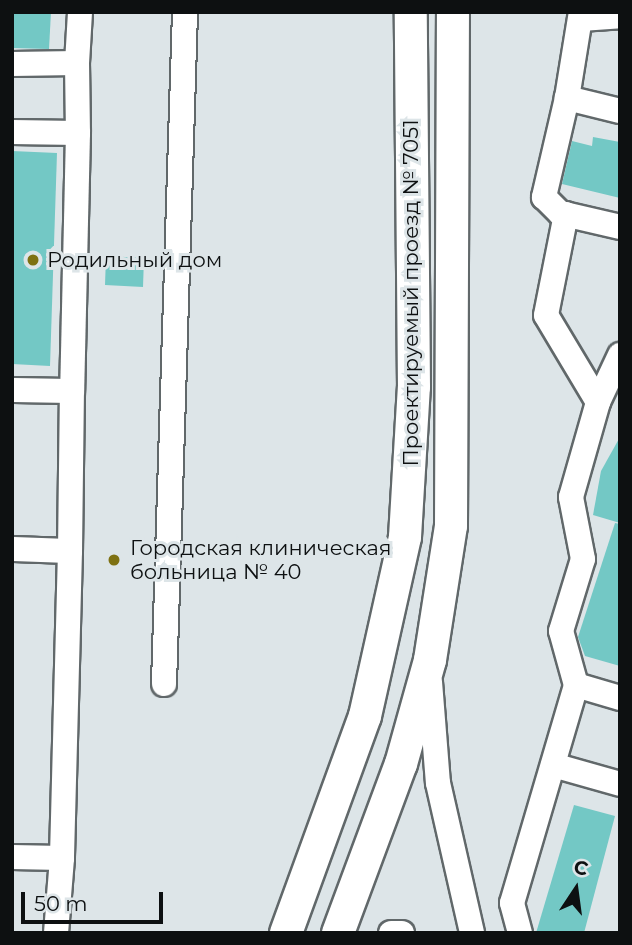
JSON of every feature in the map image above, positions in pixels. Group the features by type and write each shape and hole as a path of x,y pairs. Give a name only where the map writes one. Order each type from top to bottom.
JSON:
{"main road":[{"name":"Проектируемый проезд № 7051","path":"286,933 365,716 405,537 414,387 411,12"},
{"name":"Проектируемый проезд № 7051","path":"338,933 377,836 429,660 454,468 453,12"}],"street":[{"path":"56,933 62,858 70,551 80,12"},
{"path":"164,684 185,12"},
{"path":"620,16 581,16 544,197 566,214 620,227"},
{"path":"12,64 77,63"},
{"path":"566,98 620,111"},
{"path":"12,132 78,133"},
{"path":"566,214 545,314 597,402"},
{"path":"520,933 512,903 576,685 560,641 583,559 571,497 597,402 620,355"},
{"path":"12,390 72,391"},
{"path":"12,549 70,551"},
{"path":"429,660 438,783 472,933"},
{"path":"576,685 620,698"},
{"path":"553,765 620,784"},
{"path":"12,857 62,858"},
{"path":"391,933 402,933"}],"building":[{"path":"12,12 51,12 49,49 12,48"},
{"path":"593,137 620,142 620,198 562,184 572,141 592,146"},
{"name":"Родильный дом","path":"12,151 57,153 50,366 12,364"},
{"path":"106,256 144,258 143,287 105,285"},
{"path":"620,437 620,523 593,515 601,471"},
{"path":"615,523 620,524 620,666 585,656 578,637"},
{"path":"574,805 615,816 584,933 536,933"}],"place":[{"name":"Родильный дом","path":"33,260"},
{"name":"Городская клиническая больница № 40","path":"114,560"}]}
